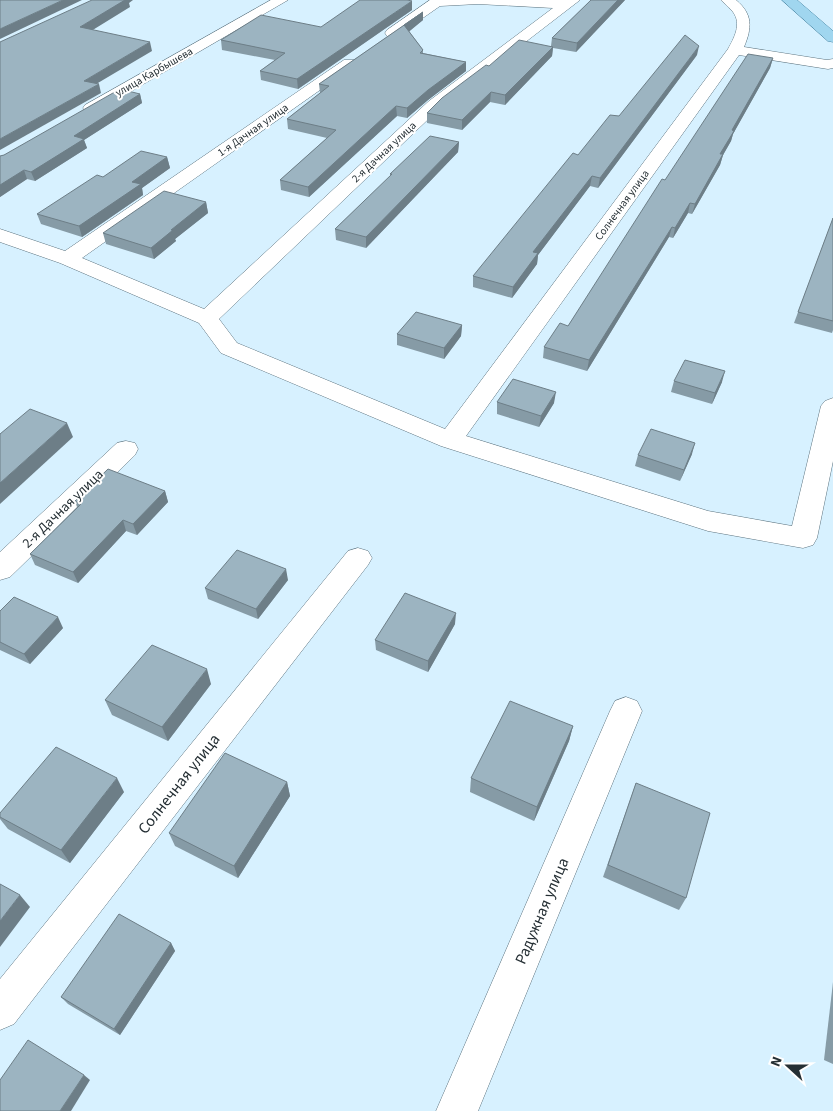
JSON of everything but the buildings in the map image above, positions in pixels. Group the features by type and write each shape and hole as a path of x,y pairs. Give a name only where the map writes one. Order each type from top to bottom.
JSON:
{"main road":[{"path":"789,0 833,38"}],"street":[{"name":"улица Карбышева","path":"77,116 281,0"},
{"name":"Солнечная улица","path":"450,440 735,50 745,29 744,18 739,10 728,0"},
{"path":"381,41 437,1 570,2"},
{"name":"2-я Дачная улица","path":"207,318 435,104 570,2"},
{"path":"735,50 831,66"},
{"name":"1-я Дачная улица","path":"67,259 364,52"},
{"path":"0,236 67,259 207,318 228,348 450,440 708,521 802,538 833,406"},
{"name":"2-я Дачная улица","path":"0,569 126,449"},
{"name":"Солнечная улица","path":"0,1010 358,558"},
{"name":"Радужная улица","path":"457,1111 626,711"}]}
